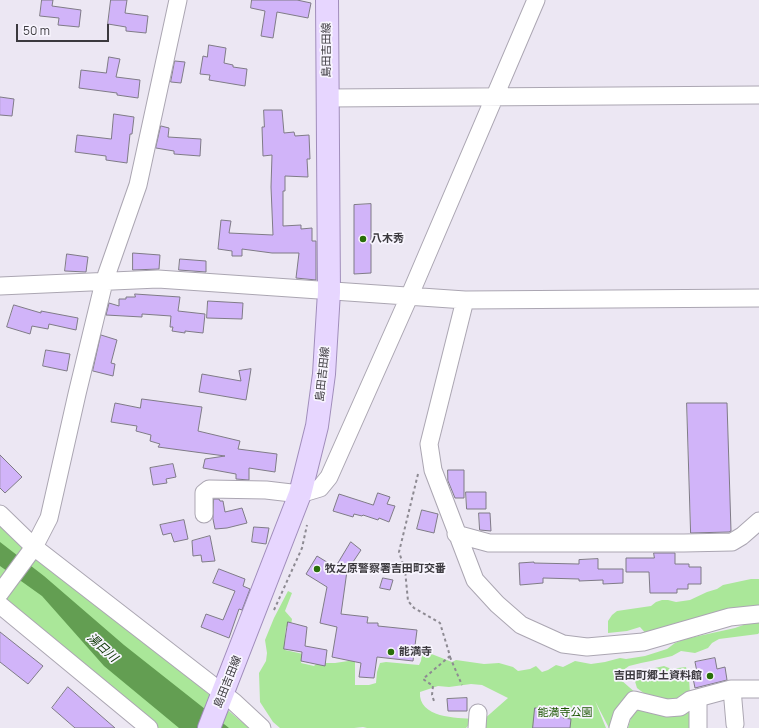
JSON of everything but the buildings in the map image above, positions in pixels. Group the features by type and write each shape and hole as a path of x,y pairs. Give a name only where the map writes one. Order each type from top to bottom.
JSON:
{"main road":[{"name":"島田吉田線","path":"209,728 300,494 317,426 324,374 329,292 327,0"}],"street":[{"path":"0,593 29,554 49,518 104,282 138,185 178,0"},
{"path":"204,514 204,493 209,489 266,490 300,494 320,488 329,477 409,297 536,0"},
{"path":"328,98 759,95"},
{"path":"0,286 158,279 329,292 465,300 759,298"},
{"path":"465,300 429,444 433,470 456,534 475,580 497,604 521,625 563,644 587,647 643,642 730,617 759,614"},
{"path":"0,514 29,554 223,694 262,728"},
{"path":"456,534 489,543 684,544 732,542 742,536 759,521"},
{"path":"0,605 149,728"},
{"path":"732,689 735,724"},
{"path":"618,728 622,715 634,700 667,708 680,707 690,700 732,689 759,689"},
{"path":"698,698 698,728"}],"path":[{"path":"430,453 423,453 399,552 405,570 408,601 414,608 440,623 450,656 462,685"},
{"path":"434,701 432,695 433,686 423,679 450,656"}],"green space":[{"path":"0,512 34,547 249,728 154,728 0,600"},
{"path":"751,579 759,579 759,615 649,637 640,627 627,631 608,633 608,621 617,611 651,606 662,600 676,602 690,600 723,585"},
{"name":"能満寺公園","path":"288,591 292,593 285,611 292,619 291,625 286,627 285,650 303,654 301,663 314,666 317,663 335,663 355,660 355,685 369,685 376,683 380,663 386,662 419,665 422,654 429,653 452,662 456,660 484,664 499,663 513,667 518,671 530,669 536,666 542,672 556,665 563,667 575,661 591,664 620,658 626,659 645,656 667,649 675,643 685,639 735,628 757,620 759,620 759,633 719,639 712,643 708,648 695,653 681,651 672,656 629,666 622,671 613,673 637,694 616,728 609,728 595,701 606,728 474,728 508,698 482,685 471,684 449,687 438,686 420,692 421,701 425,707 432,712 449,717 474,719 466,728 280,728 273,722 260,702 259,673 266,661 267,653 265,640 274,618"},
{"path":"664,666 674,670 686,667 690,693 701,728 628,728 632,714 650,698 637,688 634,678 646,670"}],"water":[{"name":"湯日川","path":"0,542 44,576 124,645 229,728 179,728 104,666 42,596 0,566"}],"place":[{"name":"八木秀","path":"363,239"},
{"name":"牧之原警察署吉田町交番","path":"317,569"},
{"name":"能満寺","path":"391,652"},
{"name":"吉田町郷土資料館","path":"710,676"}]}
